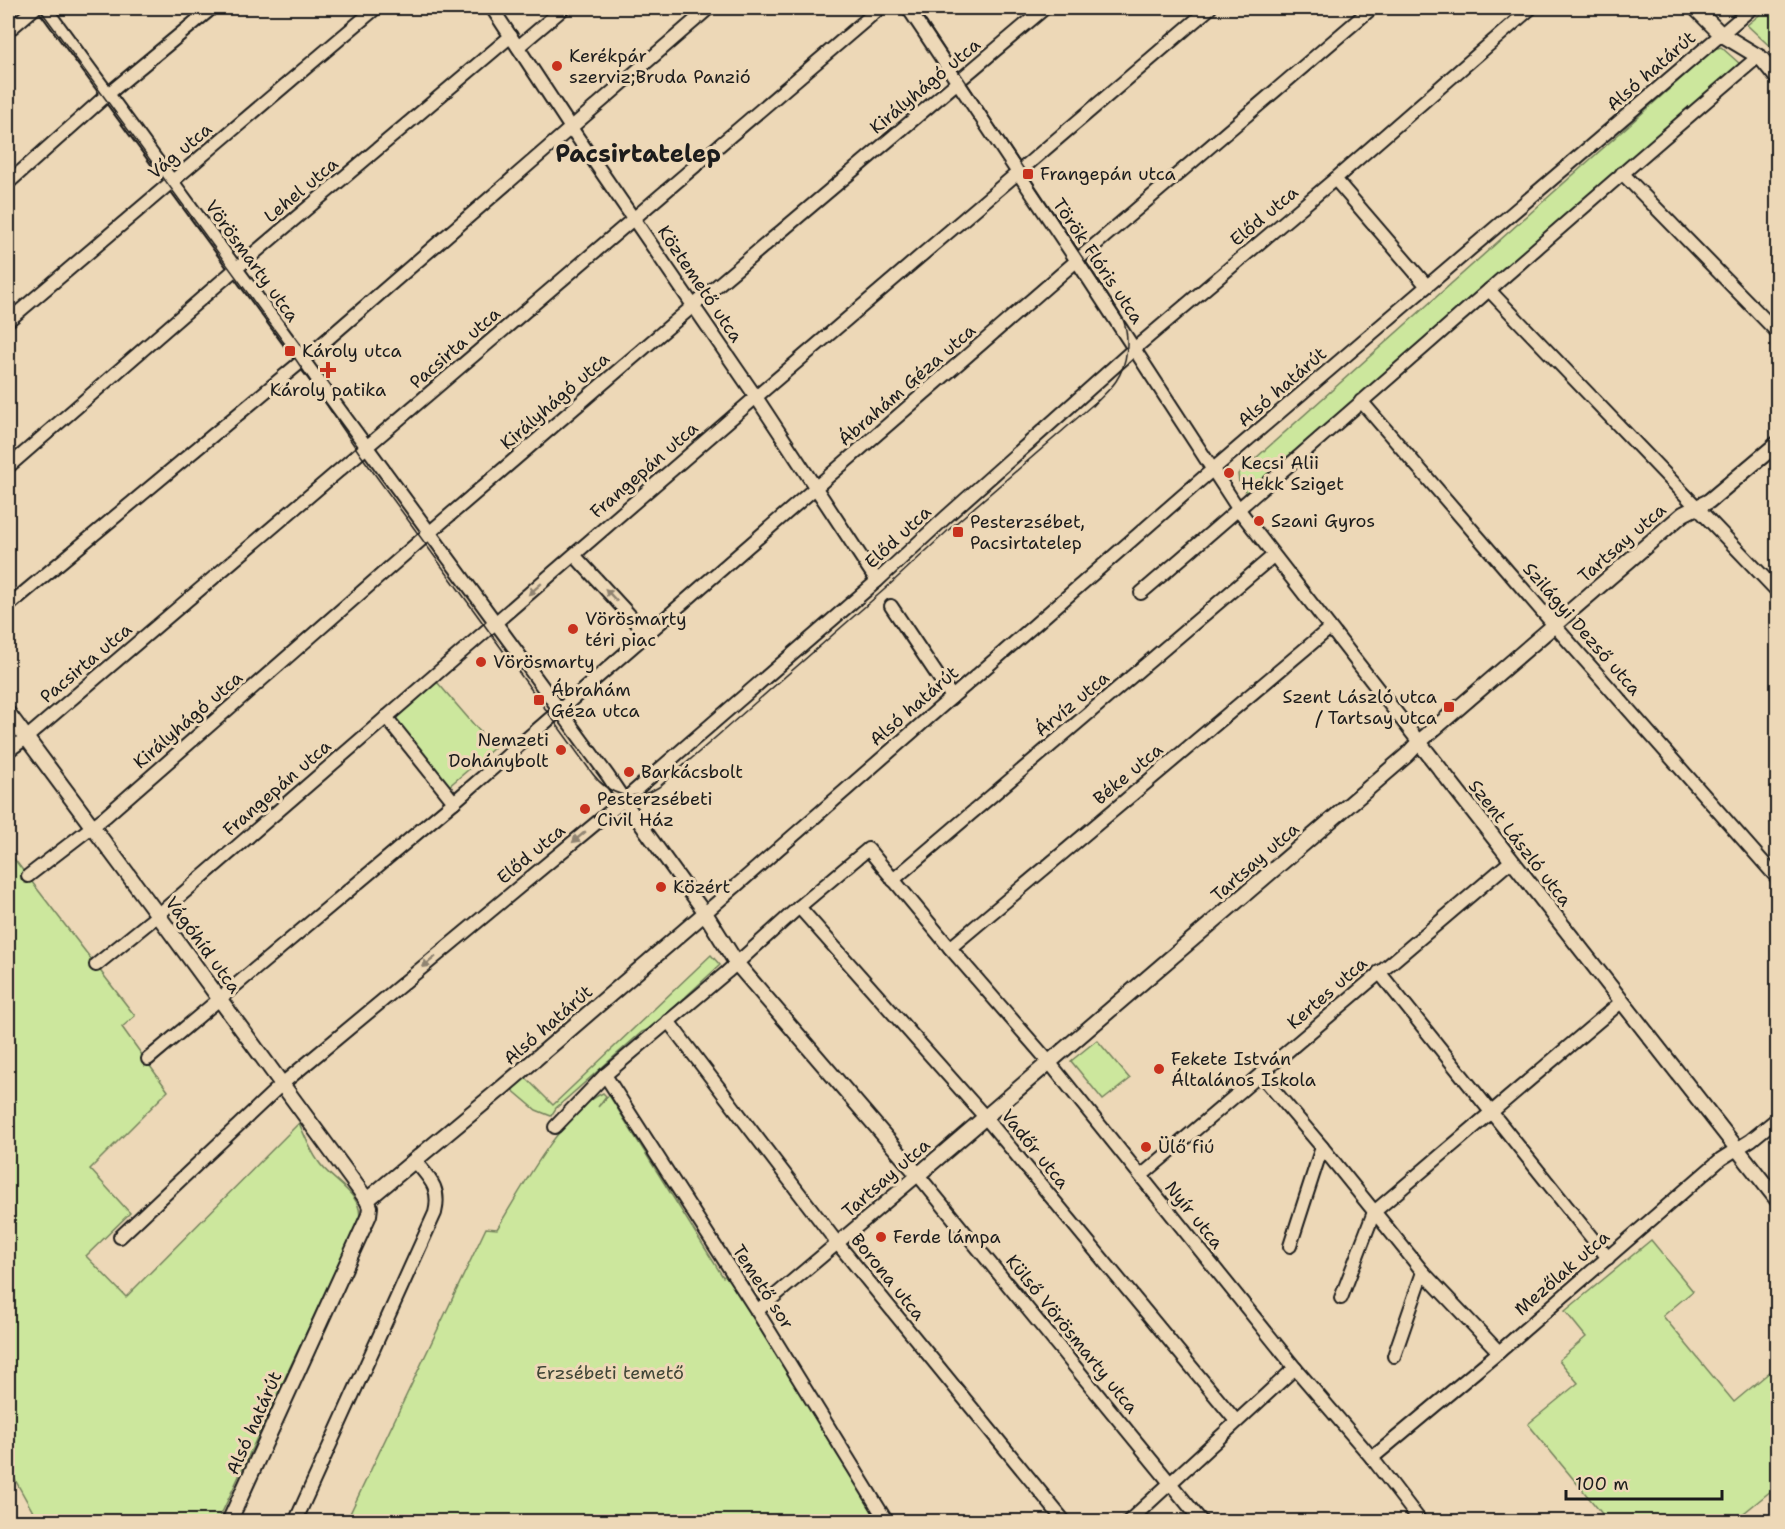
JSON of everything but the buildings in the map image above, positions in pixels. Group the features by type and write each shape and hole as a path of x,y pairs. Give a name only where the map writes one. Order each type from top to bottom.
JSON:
{"street":[{"path":"8,31 35,8"},
{"name":"Vörösmarty utca","path":"45,8 559,710"},
{"path":"8,183 108,94 213,8"},
{"name":"Vág utca","path":"8,321 376,8"},
{"name":"Köztemető utca","path":"492,8 878,581"},
{"path":"518,47 564,8"},
{"path":"8,606 303,360 709,8"},
{"name":"Pacsirta utca","path":"8,751 880,8"},
{"name":"Török Flóris utca","path":"908,8 1077,261 1237,508"},
{"name":"Királyhágó utca","path":"28,876 92,826 693,306 1045,8"},
{"name":"Frangepán utca","path":"96,965 159,915 756,397 1210,8"},
{"name":"Ábrahám Géza utca","path":"148,1059 454,801 1372,8"},
{"name":"Előd utca","path":"120,1237 282,1084 624,800 878,581 946,516 1134,349 1335,179 1531,8"},
{"path":"1695,8 1721,34 1778,65"},
{"name":"Alsó határút","path":"229,1521 369,1215 370,1207 367,1200 705,913 952,696 1752,8"},
{"name":"Lehel utca","path":"8,467 236,269 511,36"},
{"path":"1760,57 1778,79"},
{"path":"1141,593 1622,173 1760,57"},
{"path":"1622,173 1778,333"},
{"path":"1335,179 1427,286"},
{"path":"1489,290 1778,592"},
{"name":"Szilágyi Dezső utca","path":"1361,401 1554,626 1778,879"},
{"name":"Tartsay utca","path":"757,1311 1407,755 1419,742 1683,514 1709,501 1778,443"},
{"name":"Szent László utca","path":"1237,508 1778,1201"},
{"path":"574,555 647,634"},
{"name":"Árvíz utca","path":"893,880 1274,556"},
{"path":"891,606 952,696"},
{"name":"Béke utca","path":"950,948 1330,628"},
{"path":"559,710 705,913"},
{"name":"Vágóhíd utca","path":"8,713 367,1200"},
{"path":"386,717 454,801"},
{"name":"Nyír utca","path":"799,907 868,849 1049,1062 1294,1368 1372,1458 1421,1521"},
{"name":"Kertes utca","path":"1141,1176 1511,861"},
{"path":"555,1127 605,1075 799,907"},
{"name":"Vadőr utca","path":"799,907 985,1117 1236,1421"},
{"name":"Külső Vörösmarty utca","path":"705,913 737,963 918,1174 1202,1521"},
{"path":"1379,972 1608,1258"},
{"path":"1341,1298 1374,1212 1621,1002"},
{"name":"Borona utca","path":"668,1021 838,1244 1065,1521"},
{"name":"Temető sor","path":"605,1075 757,1311 887,1521"},
{"path":"1261,1075 1423,1272 1499,1352"},
{"name":"Mezőlak utca","path":"1372,1458 1499,1352 1721,1159 1751,1140 1778,1118"},
{"path":"1290,1246 1322,1147"},
{"path":"295,1521 435,1213 438,1202 437,1190 415,1161"},
{"path":"1394,1356 1423,1272"},
{"path":"1128,1521 1294,1368"}],"green space":[{"path":"1768,8 1777,8 1777,53 1747,25"},
{"path":"1721,47 1740,64 1736,69 1253,494 1246,492 1239,482 1238,474 1714,49"},
{"path":"437,682 494,748 448,787 392,721"},
{"path":"8,851 135,1016 122,1027 168,1091 90,1169 130,1213 86,1256 126,1297 299,1123 310,1148 323,1168 352,1195 357,1203 359,1220 218,1521 38,1521 8,1467"},
{"path":"711,955 720,965 652,1028 642,1032 556,1108 551,1116 536,1110 510,1088 524,1076 553,1105"},
{"path":"1097,1040 1130,1079 1103,1100 1071,1061"},
{"name":"Erzsébeti temető","path":"603,1093 606,1096 598,1107 609,1095 723,1277 731,1272 879,1521 346,1522 486,1228 497,1229 530,1174 558,1134 588,1102"},
{"path":"1651,1240 1693,1291 1663,1316 1734,1402 1777,1366 1777,1486 1734,1521 1608,1521 1528,1424 1578,1383 1559,1360 1586,1337 1565,1311"}],"tram line":[{"path":"39,8 290,351 360,454 592,773 614,792 631,796 650,792 659,787 1098,400"},
{"path":"917,8 1123,319 1127,342 1123,366 1114,384 1093,406"}],"place":[{"name":"Kerékpár szerviz;Bruda Panzió","path":"557,66"},
{"name":"Frangepán utca","path":"1028,174"},
{"name":"Károly utca","path":"290,351"},
{"name":"Károly patika","path":"328,370"},
{"name":"Kecsi Alii Hekk Sziget","path":"1229,473"},
{"name":"Szani Gyros","path":"1259,521"},
{"name":"Pesterzsébet, Pacsirtatelep","path":"958,532"},
{"name":"Vörösmarty téri piac","path":"573,629"},
{"name":"Vörösmarty","path":"481,662"},
{"name":"Ábrahám Géza utca","path":"539,700"},
{"name":"Szent László utca / Tartsay utca","path":"1449,707"},
{"name":"Nemzeti Dohánybolt","path":"561,750"},
{"name":"Barkácsbolt","path":"629,772"},
{"name":"Pesterzsébeti Civil Ház","path":"585,809"},
{"name":"Közért","path":"661,887"},
{"name":"Fekete István Általános Iskola","path":"1159,1069"},
{"name":"Ülő fiú","path":"1146,1147"},
{"name":"Ferde lámpa","path":"881,1237"}],"district":[{"name":"Pacsirtatelep","path":"638,154"}]}
